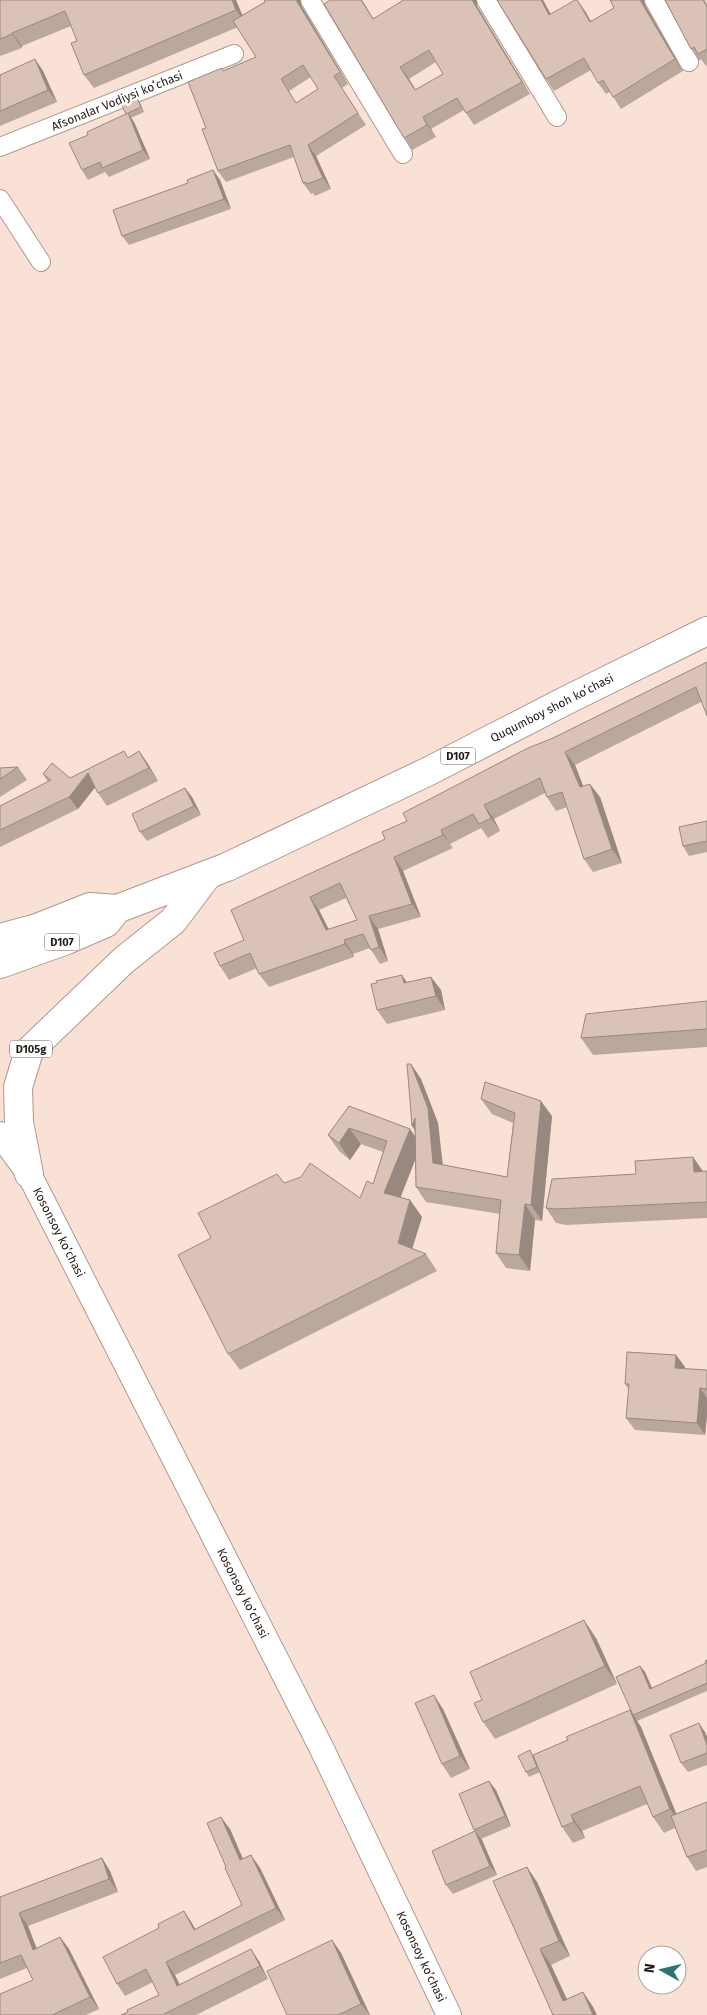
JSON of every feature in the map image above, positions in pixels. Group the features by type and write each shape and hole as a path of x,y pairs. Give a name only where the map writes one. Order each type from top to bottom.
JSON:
{"main road":[{"name":"Ququmboy shoh koʻchasi","path":"207,876 429,771 707,631"},
{"name":"D107","path":"0,964 67,940 112,912 207,876"},
{"name":"D105g","path":"29,1174 20,1122 18,1086 29,1051 124,960 172,921 207,876"},
{"name":"D107","path":"0,938 37,928 90,907 112,912"},
{"path":"112,912 124,960"},
{"path":"0,1077 29,1051"},
{"name":"D105g","path":"0,1134 29,1174"},
{"name":"Kosonsoy ko’chasi","path":"29,1174 320,1746 450,2015"}],"street":[{"path":"310,0 403,154"},
{"path":"486,0 557,117"},
{"path":"654,0 689,62"},
{"name":"Afsonalar Vodiysi koʻchasi","path":"0,147 234,54"},
{"path":"0,199 41,262"}],"building":[{"path":"0,0 232,0 236,10 84,75 71,43 77,41 65,11 0,39"},
{"path":"264,0 296,0 340,72 334,76 358,113 308,145 323,178 307,184 306,182 303,183 290,145 218,171 202,129 206,128 188,82 222,68 223,71 256,57 233,21 265,2","holes":["303,65 318,89 296,103 281,79"]},
{"path":"330,0 361,0 373,19 402,0 472,0 522,82 466,113 457,98 423,117 427,125 404,138 324,4","holes":["429,50 443,74 415,90 400,67"]},
{"path":"497,0 541,0 549,15 577,0 590,22 614,8 610,0 640,0 675,59 613,97 603,80 598,83 584,58 546,79"},
{"path":"665,0 703,0 707,7 707,49 698,54 694,47 691,49"},
{"path":"35,59 48,90 0,111 0,75"},
{"path":"137,98 141,107 126,114 121,104"},
{"path":"128,113 143,150 102,168 100,162 82,170 69,143 88,135 87,132"},
{"path":"213,170 224,199 122,236 113,210 188,183 187,180"},
{"path":"707,662 707,716 696,687 565,752 580,787 590,784 612,849 584,859 562,792 547,797 540,778 484,805 491,818 479,824 473,814 441,830 443,835 394,857 412,904 369,916 379,947 371,950 363,934 344,940 345,944 259,974 250,953 220,966 214,953 244,940 231,910 385,839 382,832 407,821 403,813 528,748 553,738","holes":["340,883 357,920 326,930 310,897"]},
{"path":"124,751 128,758 139,751 149,768 98,793 88,773 69,797 0,830 0,806 51,780 43,774 52,763 70,778"},
{"path":"18,767 0,779 0,768"},
{"path":"185,788 194,806 140,832 132,814"},
{"path":"707,821 707,841 683,846 679,827"},
{"path":"402,975 404,983 431,977 436,996 377,1010 371,984"},
{"path":"707,1001 707,1029 581,1038 586,1014"},
{"path":"407,1064 411,1064 428,1108 433,1163 507,1177 515,1113 481,1099 485,1082 541,1101 531,1205 525,1204 519,1255 496,1253 501,1200 416,1187 415,1118 412,1126"},
{"path":"349,1106 410,1129 384,1193 410,1200 398,1243 426,1254 228,1354 178,1255 211,1238 198,1213 277,1174 284,1183 301,1177 310,1163 360,1198 367,1181 373,1184 387,1141 349,1128 339,1143 328,1135"},
{"path":"693,1157 694,1172 707,1171 707,1202 546,1208 552,1179 636,1174 635,1161"},
{"path":"627,1352 676,1355 675,1368 707,1370 707,1389 700,1388 697,1423 626,1418 629,1384 625,1384"},
{"path":"584,1620 605,1666 483,1722 474,1703 482,1700 470,1672"},
{"path":"707,1660 707,1683 633,1715 616,1677 640,1666 650,1689 706,1663 705,1661"},
{"path":"434,1695 460,1756 442,1764 415,1703"},
{"path":"630,1710 670,1809 653,1817 640,1786 571,1815 574,1822 562,1827 533,1755 568,1740 566,1737"},
{"path":"699,1723 707,1745 707,1753 681,1763 670,1735"},
{"path":"530,1750 537,1767 526,1772 518,1756"},
{"path":"489,1781 505,1816 474,1830 459,1794"},
{"path":"707,1802 707,1850 687,1857 671,1816"},
{"path":"221,1817 240,1860 251,1855 276,1908 166,1962 177,1986 251,1949 260,1966 162,2015 121,2015 128,2012 127,2010 159,1995 146,1969 117,1984 103,1957 159,1928 158,1924 184,1911 194,1930 242,1905 207,1823"},
{"path":"475,1831 490,1866 446,1885 432,1851"},
{"path":"102,1858 109,1879 19,1913 33,1950 60,1937 90,1997 52,2015 0,2015 0,1994 33,1980 21,1955 0,1963 0,1897"},
{"path":"527,1867 559,1941 540,1949 563,2001 583,1992 593,2015 553,2015 493,1881"},
{"path":"332,1940 361,2004 338,2015 287,2015 267,1971"}]}
